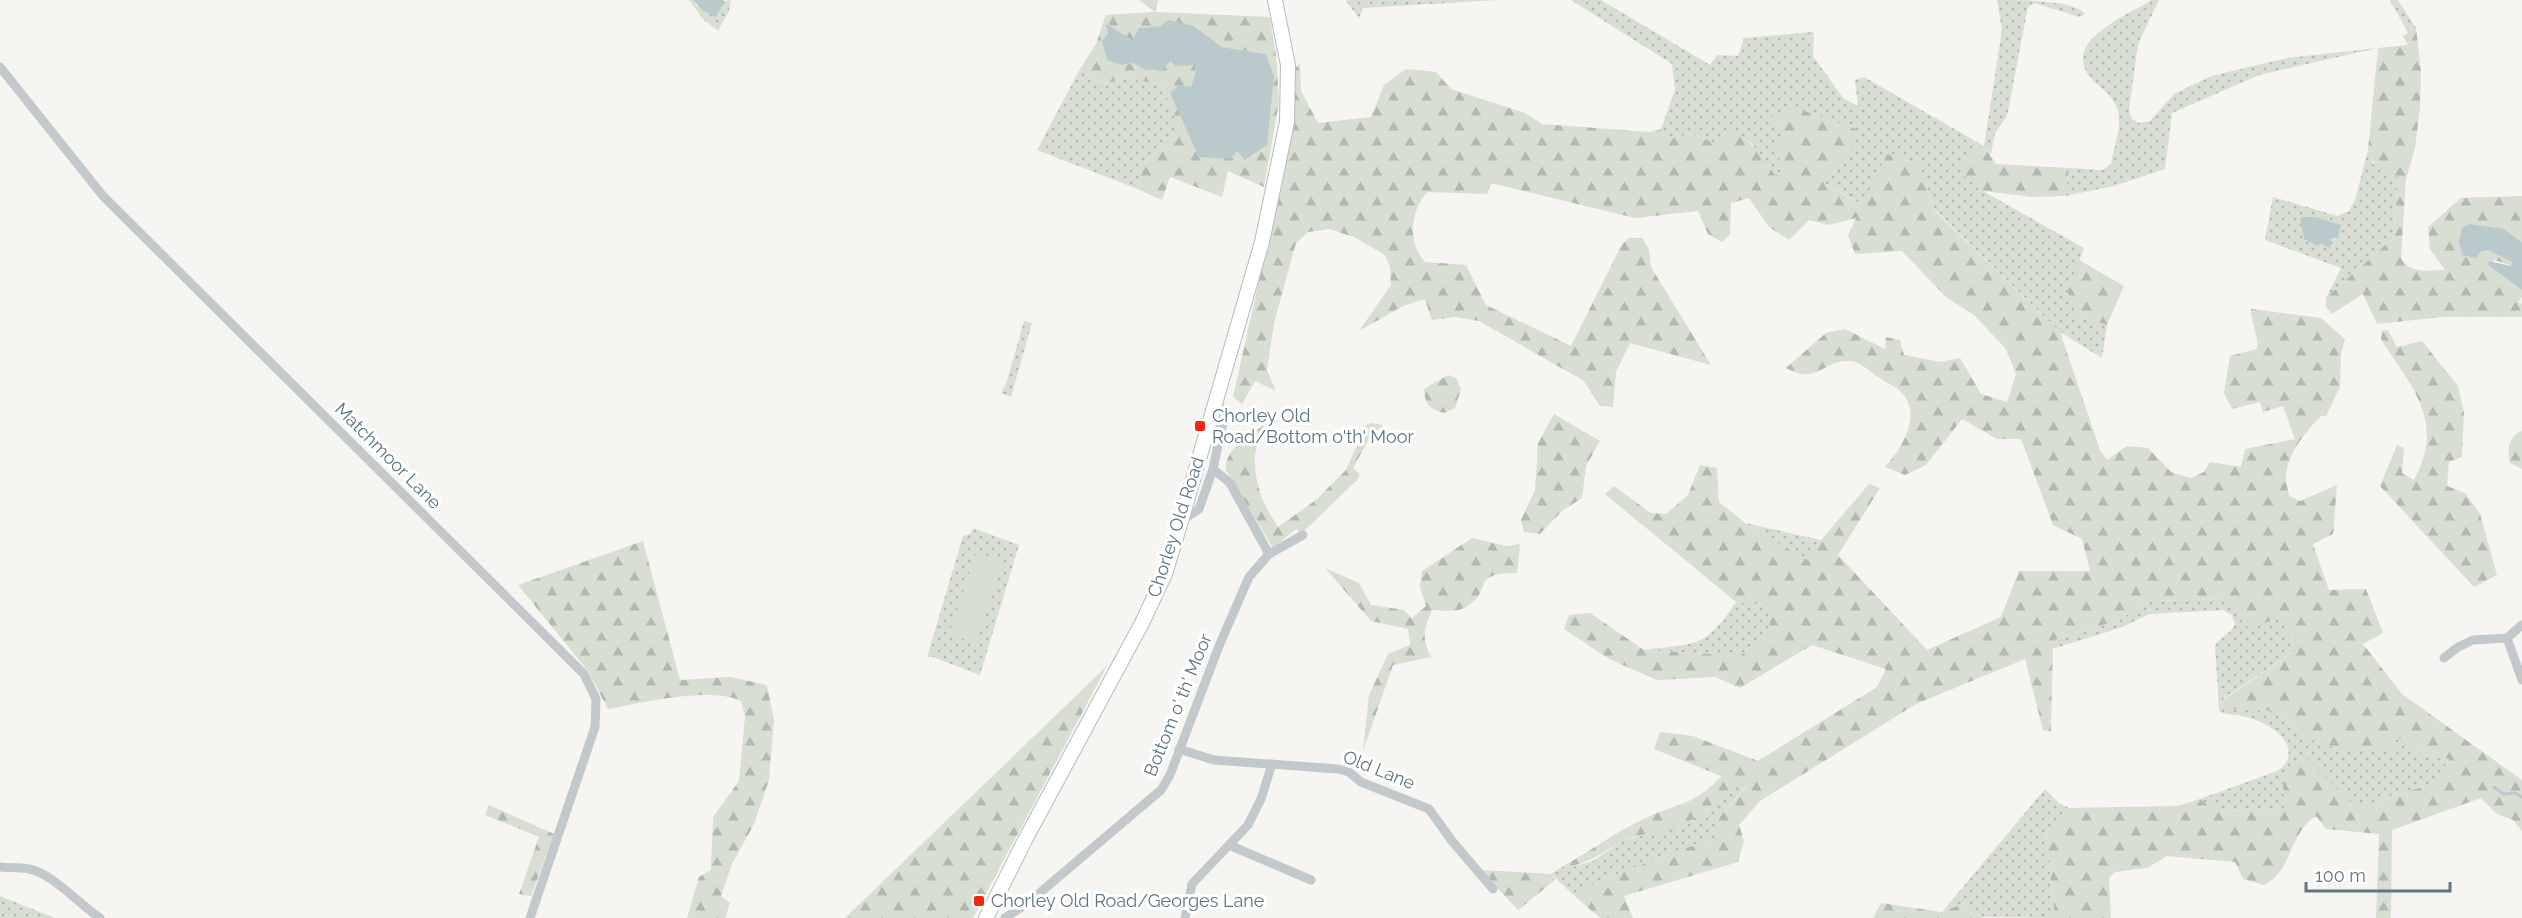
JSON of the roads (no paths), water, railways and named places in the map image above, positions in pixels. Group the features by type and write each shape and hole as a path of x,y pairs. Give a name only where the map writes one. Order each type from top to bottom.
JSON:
{"main road":[{"name":"Chorley Old Road","path":"986,918 1024,840 1142,623 1165,574 1262,242 1287,122 1288,65 1275,0"}],"street":[{"name":"Matchmoor Lane","path":"0,67 103,196 584,674 596,699 596,727 530,918"},
{"path":"1181,521 1199,509 1214,469 1224,417 1224,411 1215,400"},
{"path":"1214,469 1230,483 1269,554"},
{"name":"Bottom o' th' Moor","path":"1005,918 1029,902 1154,798 1170,775 1249,577 1269,554 1303,535"},
{"path":"2443,659 2458,647 2473,640 2507,638 2522,624"},
{"path":"2507,638 2522,680"},
{"name":"Old Lane","path":"1179,749 1214,760 1344,770 1361,782 1421,804 1429,809 1452,841 1493,889"},
{"path":"1185,918 1196,876 1229,845 1254,817 1272,764"},
{"path":"1229,845 1311,879"},
{"path":"0,867 29,869 47,875 79,905 100,918"}],"waterway":[{"path":"2494,787 2503,794 2515,793 2522,797"}],"place":[{"name":"Chorley Old Road/Bottom o'th' Moor","path":"1200,426"},
{"name":"Chorley Old Road/Georges Lane","path":"979,901"}]}
